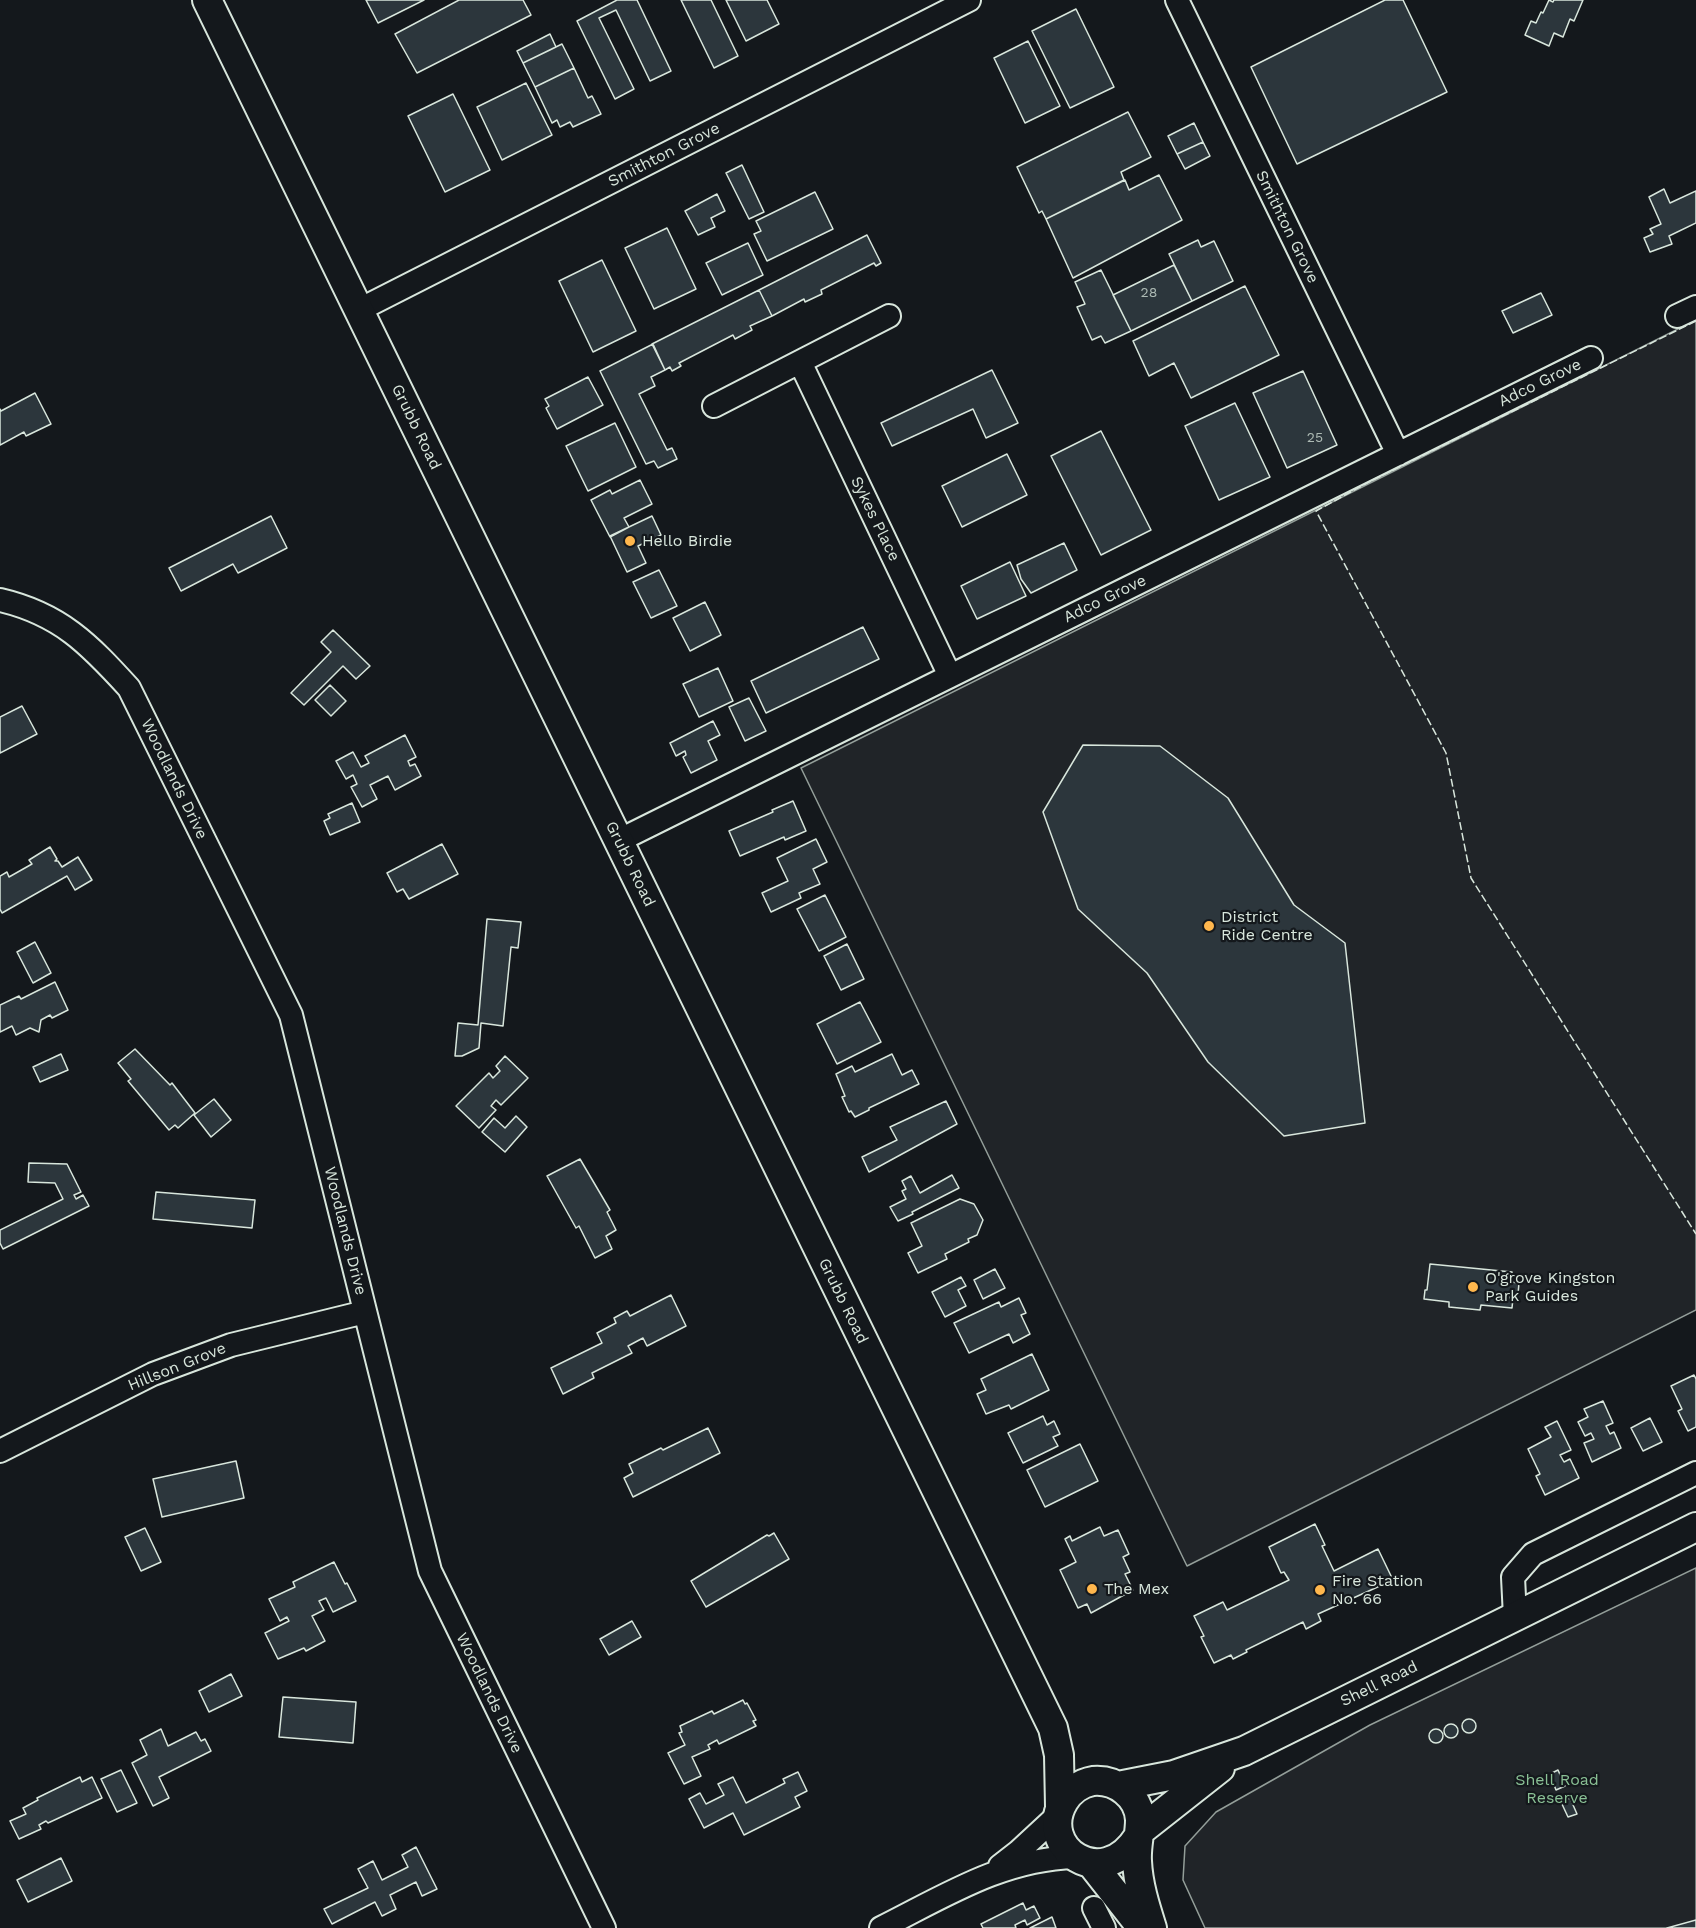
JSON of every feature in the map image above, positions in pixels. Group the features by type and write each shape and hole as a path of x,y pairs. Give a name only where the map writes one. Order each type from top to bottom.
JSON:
{"main road":[{"name":"Grubb Road","path":"207,0 1053,1728 1059,1755 1059,1811"},
{"name":"Shell Road","path":"1111,1783 1174,1774 1244,1751 1696,1527"},
{"name":"Grubb Road","path":"1053,1728 1071,1749 1111,1783"},
{"name":"Shell Road","path":"1139,1834 1202,1780 1244,1751"},
{"path":"1142,1928 1083,1860 1066,1849 1060,1838 1057,1827 1059,1811 1067,1795 1077,1786 1091,1781 1111,1783 1129,1794 1137,1805 1140,1818 1137,1860 1139,1882 1152,1928"},
{"path":"1083,1860 1105,1863 1119,1859 1130,1850 1139,1834"}],"street":[{"name":"Smithton Grove","path":"359,310 969,0"},
{"name":"Smithton Grove","path":"1177,0 1398,454"},
{"path":"714,406 888,316"},
{"name":"Adco Grove","path":"618,841 1591,358"},
{"name":"Sykes Place","path":"800,362 950,676"},
{"name":"Woodlands Drive","path":"0,600 21,605 69,628 95,650 129,688 291,1015 429,1570 604,1928"},
{"name":"Hillson Grove","path":"0,1451 162,1370 231,1345 365,1312"},
{"path":"1515,1617 1513,1577 1533,1554 1696,1473"},
{"path":"987,1875 1018,1852 1059,1811"},
{"path":"882,1928 987,1875 1024,1863 1083,1860"}],"green space":[{"path":"1696,320 1696,1310 1187,1566 801,768"},
{"name":"Shell Road Reserve","path":"1696,1568 1696,1928 1205,1928 1183,1880 1185,1846 1216,1812 1370,1725"}],"building":[{"path":"366,0 424,0 378,23"},
{"path":"459,0 523,0 531,15 417,73 395,34"},
{"path":"617,0 637,0 671,71 650,81 616,10 599,18 634,89 615,99 577,21"},
{"path":"681,0 711,0 738,56 714,68"},
{"path":"726,0 767,0 779,24 746,41"},
{"path":"1385,0 1403,0 1447,92 1297,164 1251,67"},
{"path":"1549,0 1553,2 1554,0 1583,0 1574,21 1570,19 1563,37 1554,33 1549,46 1525,35 1531,21 1536,23"},
{"path":"1076,9 1114,87 1070,108 1032,31"},
{"path":"550,34 556,47 523,63 517,51"},
{"path":"1028,41 1060,106 1025,123 994,58"},
{"path":"562,44 574,68 535,87 523,63"},
{"path":"574,68 588,98 592,96 601,114 573,127 570,122 560,127 557,120 552,123 535,87"},
{"path":"526,83 552,135 502,160 477,107"},
{"path":"453,94 490,170 445,192 408,116"},
{"path":"1128,112 1151,157 1121,172 1124,180 1046,219 1042,211 1039,213 1017,167"},
{"path":"1194,123 1203,142 1177,154 1168,136"},
{"path":"1203,142 1210,156 1185,169 1177,154"},
{"path":"742,165 764,212 749,219 726,173"},
{"path":"1159,175 1182,220 1073,278 1046,219 1125,180 1129,190"},
{"path":"1664,189 1670,203 1696,191 1696,223 1669,236 1672,244 1650,252 1644,238 1653,234 1650,229 1661,224 1649,197"},
{"path":"815,192 833,229 767,261 754,234 761,231 756,221"},
{"path":"717,194 725,211 711,218 715,227 698,235 685,211"},
{"path":"667,228 696,289 654,309 625,248"},
{"path":"867,235 881,263 876,266 874,263 821,290 822,294 805,302 804,299 772,316 759,290"},
{"path":"1198,240 1201,247 1214,241 1233,281 1192,301 1169,254"},
{"path":"748,243 763,275 722,295 706,263"},
{"path":"602,260 636,331 593,352 559,281"},
{"path":"1174,265 1192,301 1131,331 1113,295"},
{"path":"1101,270 1131,331 1105,343 1101,336 1092,340 1077,307 1085,304 1075,282"},
{"path":"1245,286 1279,355 1191,398 1174,363 1149,376 1133,341"},
{"path":"759,290 772,316 750,326 752,330 735,339 733,335 679,363 681,366 672,371 670,367 665,370 652,344"},
{"path":"1541,293 1552,315 1513,333 1502,311"},
{"path":"653,344 665,370 651,377 655,386 639,394 667,450 672,448 677,459 658,468 654,461 646,464 600,371"},
{"path":"992,370 1018,423 986,438 973,409 892,446 881,423"},
{"path":"1303,371 1337,445 1287,468 1253,393"},
{"path":"588,377 603,405 557,429 546,408 549,406 545,399"},
{"path":"35,393 51,424 26,436 24,432 0,445 0,409 1,411"},
{"path":"1235,403 1270,477 1219,500 1185,426"},
{"path":"615,423 636,467 588,491 566,446"},
{"path":"1101,431 1151,530 1101,555 1051,456"},
{"path":"1007,454 1027,495 962,527 942,486"},
{"path":"640,480 652,504 624,518 629,527 610,537 591,500 610,490 612,494"},
{"path":"271,516 287,548 238,573 233,564 181,591 169,568"},
{"name":"Hello Birdie","path":"652,516 661,535 638,546 646,563 627,572 610,536"},
{"path":"1064,543 1077,570 1031,593 1021,579 1017,565"},
{"path":"1010,562 1026,596 977,619 961,586"},
{"path":"659,570 677,606 651,618 633,582"},
{"path":"705,602 721,635 690,651 673,618"},
{"path":"863,627 879,659 766,713 751,681"},
{"path":"333,630 370,666 356,679 343,666 304,705 291,693 331,652 321,642"},
{"path":"718,668 733,701 699,717 683,684"},
{"path":"330,685 346,701 331,716 315,700"},
{"path":"749,698 766,731 745,741 729,707"},
{"path":"22,706 37,734 0,753 0,717"},
{"path":"713,721 720,735 708,741 717,760 691,773 683,757 686,755 685,751 676,756 670,743"},
{"path":"405,735 416,757 408,761 410,766 415,764 421,776 395,790 388,776 370,785 377,799 362,807 351,787 357,784 353,775 346,779 336,761 353,752 361,767 369,763 365,756"},
{"name":"District Ride Centre","path":"1083,745 1160,746 1228,798 1294,905 1345,943 1365,1123 1284,1136 1208,1062 1147,973 1078,909 1043,812"},
{"path":"793,801 806,831 785,840 784,837 740,856 729,831"},
{"path":"352,803 360,822 330,835 324,821 330,818 328,814"},
{"path":"816,839 827,862 813,869 820,884 799,893 801,898 771,912 762,893 788,881 777,858"},
{"path":"442,844 458,874 409,899 403,889 397,892 387,873"},
{"path":"50,847 57,859 55,861 58,861 62,867 78,857 92,880 75,890 67,876 2,913 0,876 7,872 9,877 32,864 29,860"},
{"path":"825,895 846,937 819,951 797,909"},
{"path":"487,919 521,922 518,948 511,947 503,1026 481,1023 479,1048 462,1056 455,1056 458,1023 478,1025"},
{"path":"35,942 51,973 33,983 17,952"},
{"path":"847,944 864,979 841,990 824,956"},
{"path":"55,982 68,1010 52,1018 50,1015 41,1020 39,1032 30,1028 16,1035 12,1026 0,1032 0,1005 19,996 21,999"},
{"path":"860,1002 881,1042 837,1064 817,1024"},
{"path":"135,1049 170,1085 172,1083 195,1113 178,1128 175,1125 169,1130 128,1081 131,1079 118,1063"},
{"path":"61,1054 68,1070 40,1082 33,1067"},
{"path":"892,1054 902,1075 912,1070 919,1084 855,1117 851,1111 849,1112 842,1097 845,1096 836,1074 852,1066 855,1072"},
{"path":"505,1056 528,1078 501,1105 496,1100 491,1106 496,1110 479,1128 456,1106 489,1073 493,1078 500,1071 496,1066"},
{"path":"214,1099 231,1120 211,1137 194,1115"},
{"path":"946,1101 957,1124 869,1172 862,1157 897,1140 890,1127"},
{"path":"516,1116 527,1127 505,1152 482,1132 494,1118 505,1128"},
{"path":"580,1159 610,1210 607,1212 616,1230 606,1236 612,1249 595,1258 579,1226 576,1228 547,1176"},
{"path":"29,1163 67,1164 81,1192 74,1195 76,1199 83,1195 89,1206 3,1249 0,1243 0,1230 63,1199 55,1183 28,1182"},
{"path":"952,1175 959,1188 898,1221 890,1207 906,1199 902,1191 906,1189 902,1181 911,1176 920,1193"},
{"path":"156,1192 255,1200 252,1228 153,1219"},
{"path":"960,1199 974,1204 983,1220 977,1235 968,1239 969,1242 945,1254 947,1259 918,1273 908,1253 922,1246 911,1223"},
{"name":"O'grove Kingston Park Guides","path":"1430,1264 1512,1272 1511,1282 1519,1283 1518,1294 1510,1293 1510,1298 1513,1298 1512,1308 1481,1305 1480,1310 1449,1307 1449,1302 1424,1299"},
{"path":"995,1269 1005,1288 983,1299 974,1280"},
{"path":"961,1277 966,1286 958,1290 966,1306 945,1317 932,1292"},
{"path":"671,1295 686,1326 647,1346 643,1338 628,1346 632,1353 592,1373 594,1378 563,1394 551,1368 602,1343 597,1333 616,1323 614,1318 627,1311 630,1316"},
{"path":"1019,1298 1026,1313 1021,1315 1030,1334 1013,1343 1009,1334 969,1353 954,1323 999,1302 1001,1307"},
{"path":"1032,1354 1049,1390 1011,1409 1009,1405 986,1414 977,1394 986,1390 981,1379"},
{"path":"1694,1375 1696,1379 1696,1427 1688,1431 1678,1411 1682,1409 1671,1386"},
{"path":"1603,1401 1613,1423 1606,1426 1610,1434 1614,1432 1621,1448 1592,1462 1584,1443 1594,1439 1591,1433 1585,1436 1578,1422 1588,1417 1584,1409"},
{"path":"1043,1416 1047,1425 1054,1421 1060,1434 1053,1437 1058,1446 1023,1463 1008,1433"},
{"path":"1650,1418 1662,1442 1643,1451 1631,1428"},
{"path":"1557,1421 1571,1450 1560,1455 1564,1462 1570,1459 1579,1478 1545,1495 1536,1476 1540,1474 1528,1449 1551,1437 1545,1427"},
{"path":"708,1428 720,1453 633,1497 624,1478 633,1473 629,1464"},
{"path":"1080,1444 1098,1481 1045,1507 1027,1470"},
{"path":"236,1461 244,1498 162,1517 153,1479"},
{"name":"Fire Station No. 66","path":"1315,1524 1334,1571 1378,1549 1393,1580 1318,1614 1321,1621 1306,1629 1303,1622 1246,1650 1247,1652 1233,1659 1231,1655 1214,1663 1194,1616 1223,1602 1227,1610 1289,1580 1284,1572 1281,1573 1269,1547"},
{"path":"1100,1527 1104,1536 1118,1530 1129,1554 1123,1557 1130,1572 1125,1574 1133,1590 1091,1613 1087,1604 1078,1608 1060,1570 1076,1562 1065,1539 1070,1536 1072,1541"},
{"path":"145,1528 161,1562 141,1571 125,1537"},
{"path":"774,1533 789,1559 706,1607 691,1581"},
{"path":"334,1562 356,1601 333,1612 326,1598 319,1601 324,1610 312,1616 325,1641 306,1651 304,1648 278,1659 265,1633 289,1621 287,1617 280,1621 269,1599 295,1587 293,1582"},
{"path":"632,1621 641,1637 609,1655 600,1639"},
{"path":"231,1674 242,1696 209,1712 199,1691"},
{"path":"283,1697 356,1702 353,1743 279,1737"},
{"path":"743,1700 756,1720 753,1721 756,1726 719,1744 717,1740 708,1745 710,1749 692,1757 701,1776 684,1784 668,1753 685,1745 679,1733 682,1732 680,1726 712,1711 714,1714"},
{"path":"1469,1719 1474,1721 1476,1726 1474,1731 1469,1733 1464,1731 1462,1726 1464,1721"},
{"path":"1451,1724 1456,1726 1458,1731 1456,1736 1451,1738 1446,1736 1444,1731 1446,1726"},
{"path":"161,1729 168,1746 196,1732 201,1741 205,1739 211,1751 159,1777 169,1798 153,1806 132,1763 147,1755 140,1740"},
{"path":"1436,1729 1441,1731 1443,1736 1441,1741 1436,1743 1431,1741 1429,1736 1431,1731"},
{"path":"121,1770 137,1803 117,1812 101,1779"},
{"path":"1558,1770 1565,1786 1556,1790 1550,1774"},
{"path":"798,1772 807,1791 795,1797 800,1807 744,1835 733,1813 704,1828 689,1799 700,1793 706,1804 724,1795 718,1784 733,1777 746,1803 785,1783 783,1779"},
{"path":"80,1777 82,1782 92,1777 102,1798 48,1823 46,1821 39,1825 41,1829 19,1839 10,1821 26,1814 23,1808 38,1800 37,1798"},
{"path":"1570,1798 1577,1814 1568,1817 1561,1802"},
{"path":"416,1847 437,1889 422,1896 416,1882 390,1895 396,1909 382,1916 375,1902 332,1924 324,1909 368,1888 358,1869 373,1861 382,1880 408,1867 402,1855"},
{"path":"61,1858 72,1881 28,1902 17,1880"},
{"path":"1023,1903 1026,1910 1034,1906 1040,1918 1027,1925 1025,1920 1015,1925 1016,1928 983,1928 981,1924"},
{"path":"1052,1917 1056,1928 1030,1928"},
{"path":"1696,1920 1696,1928 1667,1928"}],"fence":[{"path":"1696,321 1369,482 1316,511 1446,753 1471,878 1696,1234"}],"place":[{"name":"Hello Birdie","path":"630,541"},
{"name":"District Ride Centre","path":"1209,926"},
{"name":"O'grove Kingston Park Guides","path":"1473,1287"},
{"name":"The Mex","path":"1092,1589"},
{"name":"Fire Station No. 66","path":"1320,1590"}]}
